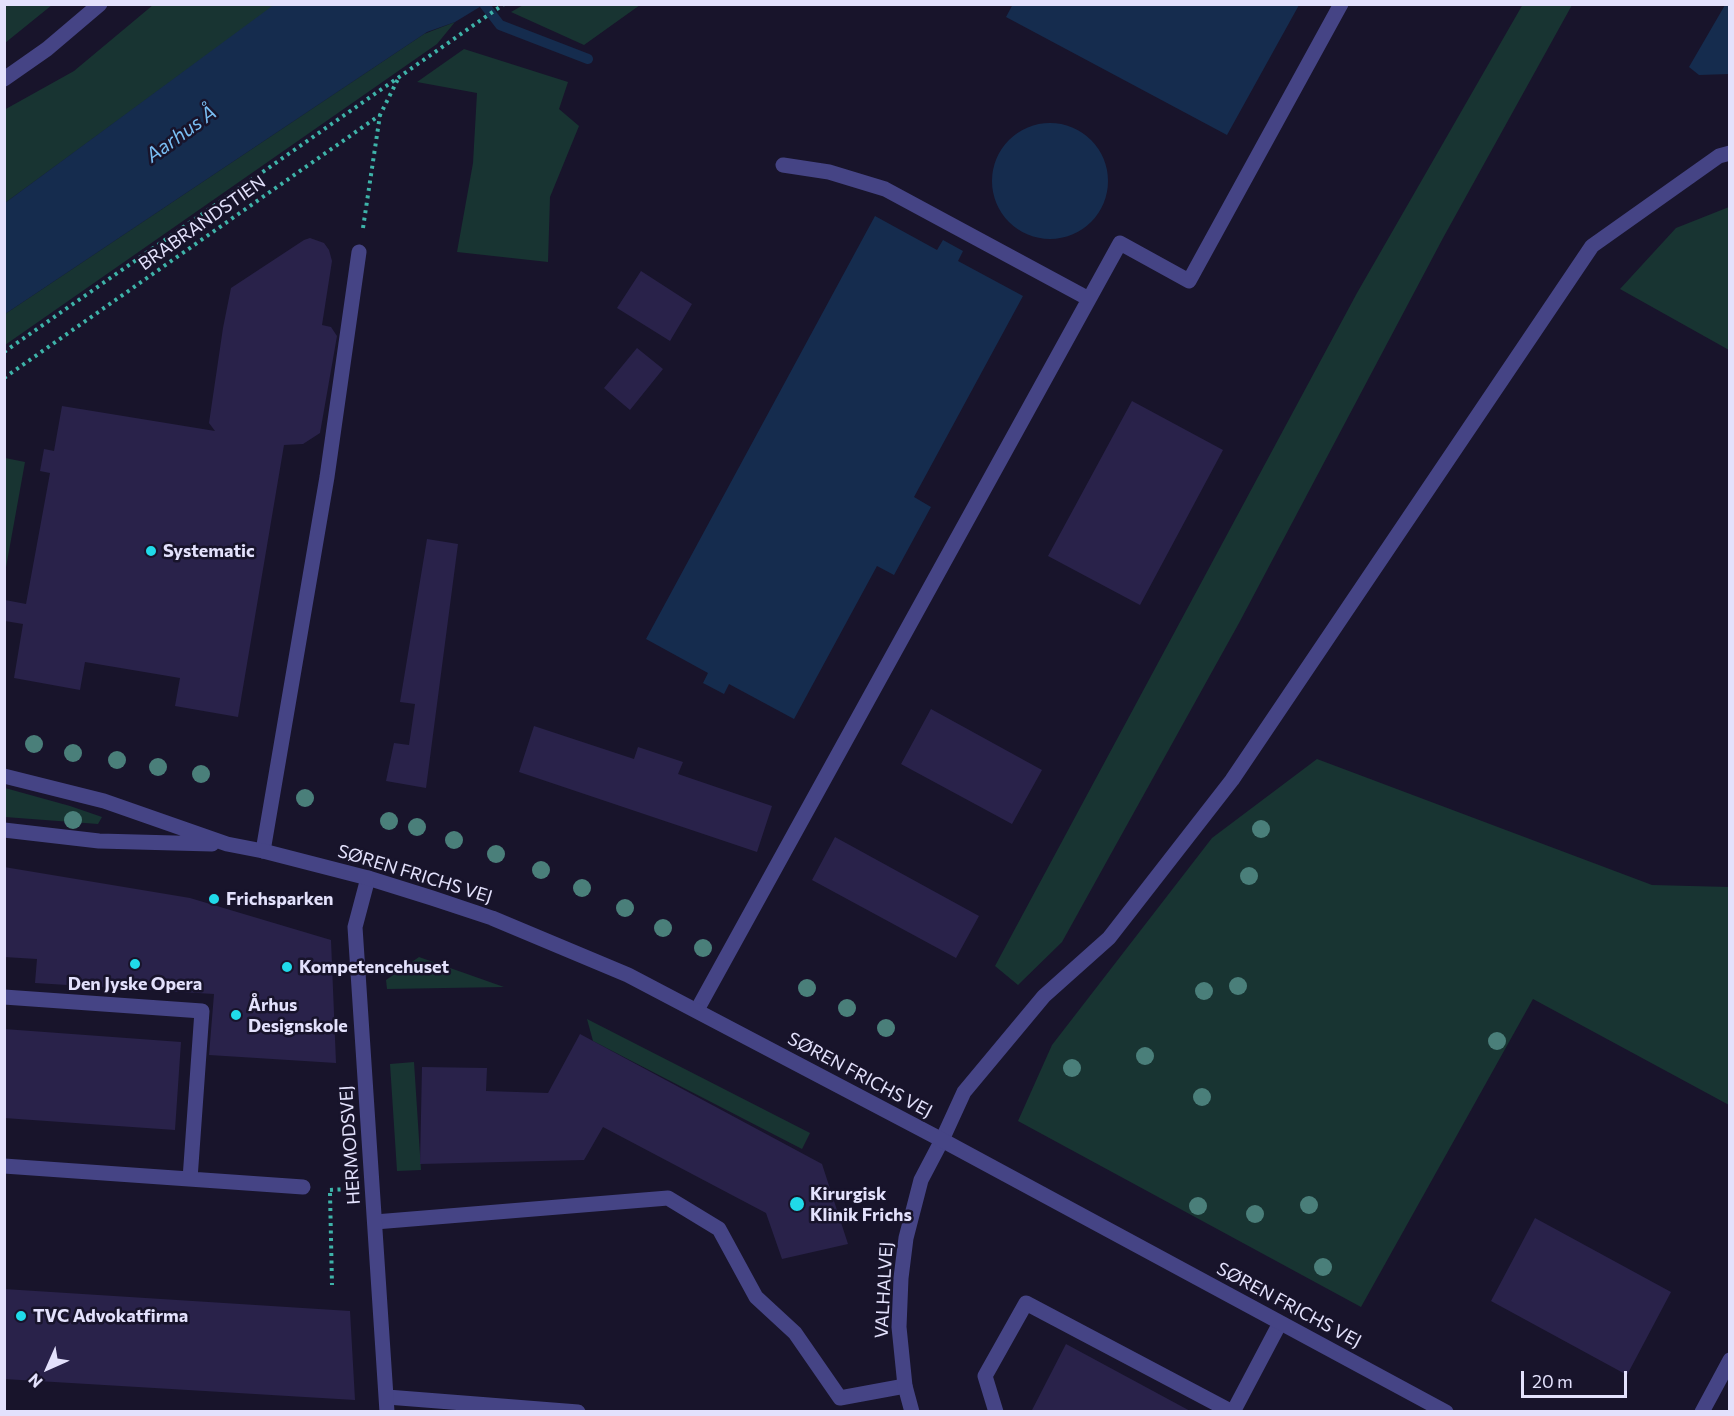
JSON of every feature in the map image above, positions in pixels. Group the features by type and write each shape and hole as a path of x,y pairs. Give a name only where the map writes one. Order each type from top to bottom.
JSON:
{"street":[{"path":"4,79 46,49 100,4"},
{"path":"697,1010 1120,243 1189,280 1341,4"},
{"name":"VALHALVEJ","path":"912,1412 906,1386 899,1327 901,1278 906,1238 921,1180 964,1092 1044,996 1109,938 1232,780 1592,246 1719,156 1730,153"},
{"path":"783,165 829,172 885,189 1089,299"},
{"path":"263,851 327,477 359,252"},
{"name":"SØREN FRICHS VEJ","path":"4,776 104,801 227,844 368,878 502,922 628,975 942,1140 1446,1412"},
{"name":"SØREN FRICHS VEJ","path":"4,831 99,842 227,844"},
{"name":"HERMODSVEJ","path":"368,878 355,927 387,1404"},
{"path":"4,997 202,1011 190,1179"},
{"path":"4,1166 303,1187"},
{"path":"375,1222 668,1198 719,1229 756,1297 795,1333 840,1398 906,1386"},
{"path":"996,1412 985,1376 1026,1303 1233,1412 1280,1323"},
{"path":"1702,1412 1730,1360"},
{"path":"387,1404 578,1412"}],"path":[{"name":"BRABRANDSTIEN","path":"4,352 504,4"},
{"name":"BRABRANDSTIEN","path":"4,378 380,115 399,77"},
{"path":"359,252 380,115"},
{"path":"303,1187 330,1190 332,1285"}],"green space":[{"path":"5,4 52,4 52,5 5,43"},
{"path":"525,4 640,5 584,45 511,12"},
{"path":"1523,4 1572,5 1443,238 1239,623 1062,942 1018,985 995,966 1357,293"},
{"path":"153,5 275,5 5,203 4,110 74,71"},
{"path":"455,22 437,44 5,345 5,314 424,34"},
{"path":"464,49 568,82 559,109 579,126 550,197 548,262 457,252 473,163 477,93 417,82"},
{"path":"1729,207 1729,350 1620,289 1676,228"},
{"path":"4,458 25,462 5,573"},
{"path":"1317,759 1652,885 1729,887 1729,1105 1533,999 1361,1307 1018,1121 1052,1045 1212,838"},
{"path":"5,788 102,817 98,824 5,817"},
{"path":"419,957 504,987 387,989 386,980"},
{"path":"587,1019 810,1133 802,1149 593,1041"},
{"path":"414,1062 421,1170 397,1171 390,1064"}],"water":[{"name":"Aarhus Å","path":"275,4 483,5 455,22 427,32 5,314 5,203"},
{"path":"1013,4 1299,5 1227,135 1006,17"},
{"path":"1725,5 1729,5 1729,74 1699,75 1689,67"},
{"path":"1050,123 1072,128 1091,140 1103,159 1108,181 1103,203 1091,222 1072,234 1050,239 1028,234 1009,222 997,203 992,181 997,159 1009,140 1028,128"},
{"path":"875,216 937,250 943,240 963,251 958,261 1023,296 914,497 931,507 894,575 877,566 794,719 729,684 724,694 703,683 708,673 646,639"}],"building":[{"name":"Systematic","path":"310,238 324,243 329,250 332,261 322,325 331,327 337,336 320,433 303,444 284,445 238,717 175,706 180,678 85,662 80,690 14,678 23,624 5,621 5,600 26,604 50,473 40,471 44,449 54,451 62,406 215,431 209,423 231,288"},
{"path":"641,271 692,304 670,341 617,308"},
{"path":"637,348 663,369 630,410 604,388"},
{"path":"1132,401 1223,450 1140,605 1048,556"},
{"path":"427,539 458,544 426,788 386,781 394,743 409,745 415,704 400,702"},
{"path":"931,709 1042,770 1012,824 901,764"},
{"path":"534,726 634,759 638,747 683,762 678,774 772,806 757,852 519,772"},
{"path":"835,837 979,916 956,958 812,880"},
{"path":"4,867 190,898 331,940 336,1063 209,1055 214,994 35,983 37,959 4,957"},
{"path":"4,1029 181,1042 175,1130 4,1118"},
{"path":"580,1034 822,1164 848,1244 782,1259 766,1213 603,1127 584,1160 420,1164 422,1067 487,1068 486,1091 548,1093"},
{"path":"1535,1218 1671,1292 1627,1375 1491,1301"},
{"path":"4,1289 350,1311 355,1400 4,1379"},
{"path":"1066,1344 1192,1412 1031,1412"}],"waterway":[{"path":"484,4 500,25 588,59"}],"place":[{"name":"Systematic","path":"151,551"},
{"name":"Frichsparken","path":"214,899"},
{"name":"Den Jyske Opera","path":"135,964"},
{"name":"Kompetencehuset","path":"287,967"},
{"name":"Århus Designskole","path":"236,1015"},
{"name":"Kirurgisk Klinik Frichs","path":"797,1204"},
{"name":"TVC Advokatfirma","path":"21,1316"}]}
